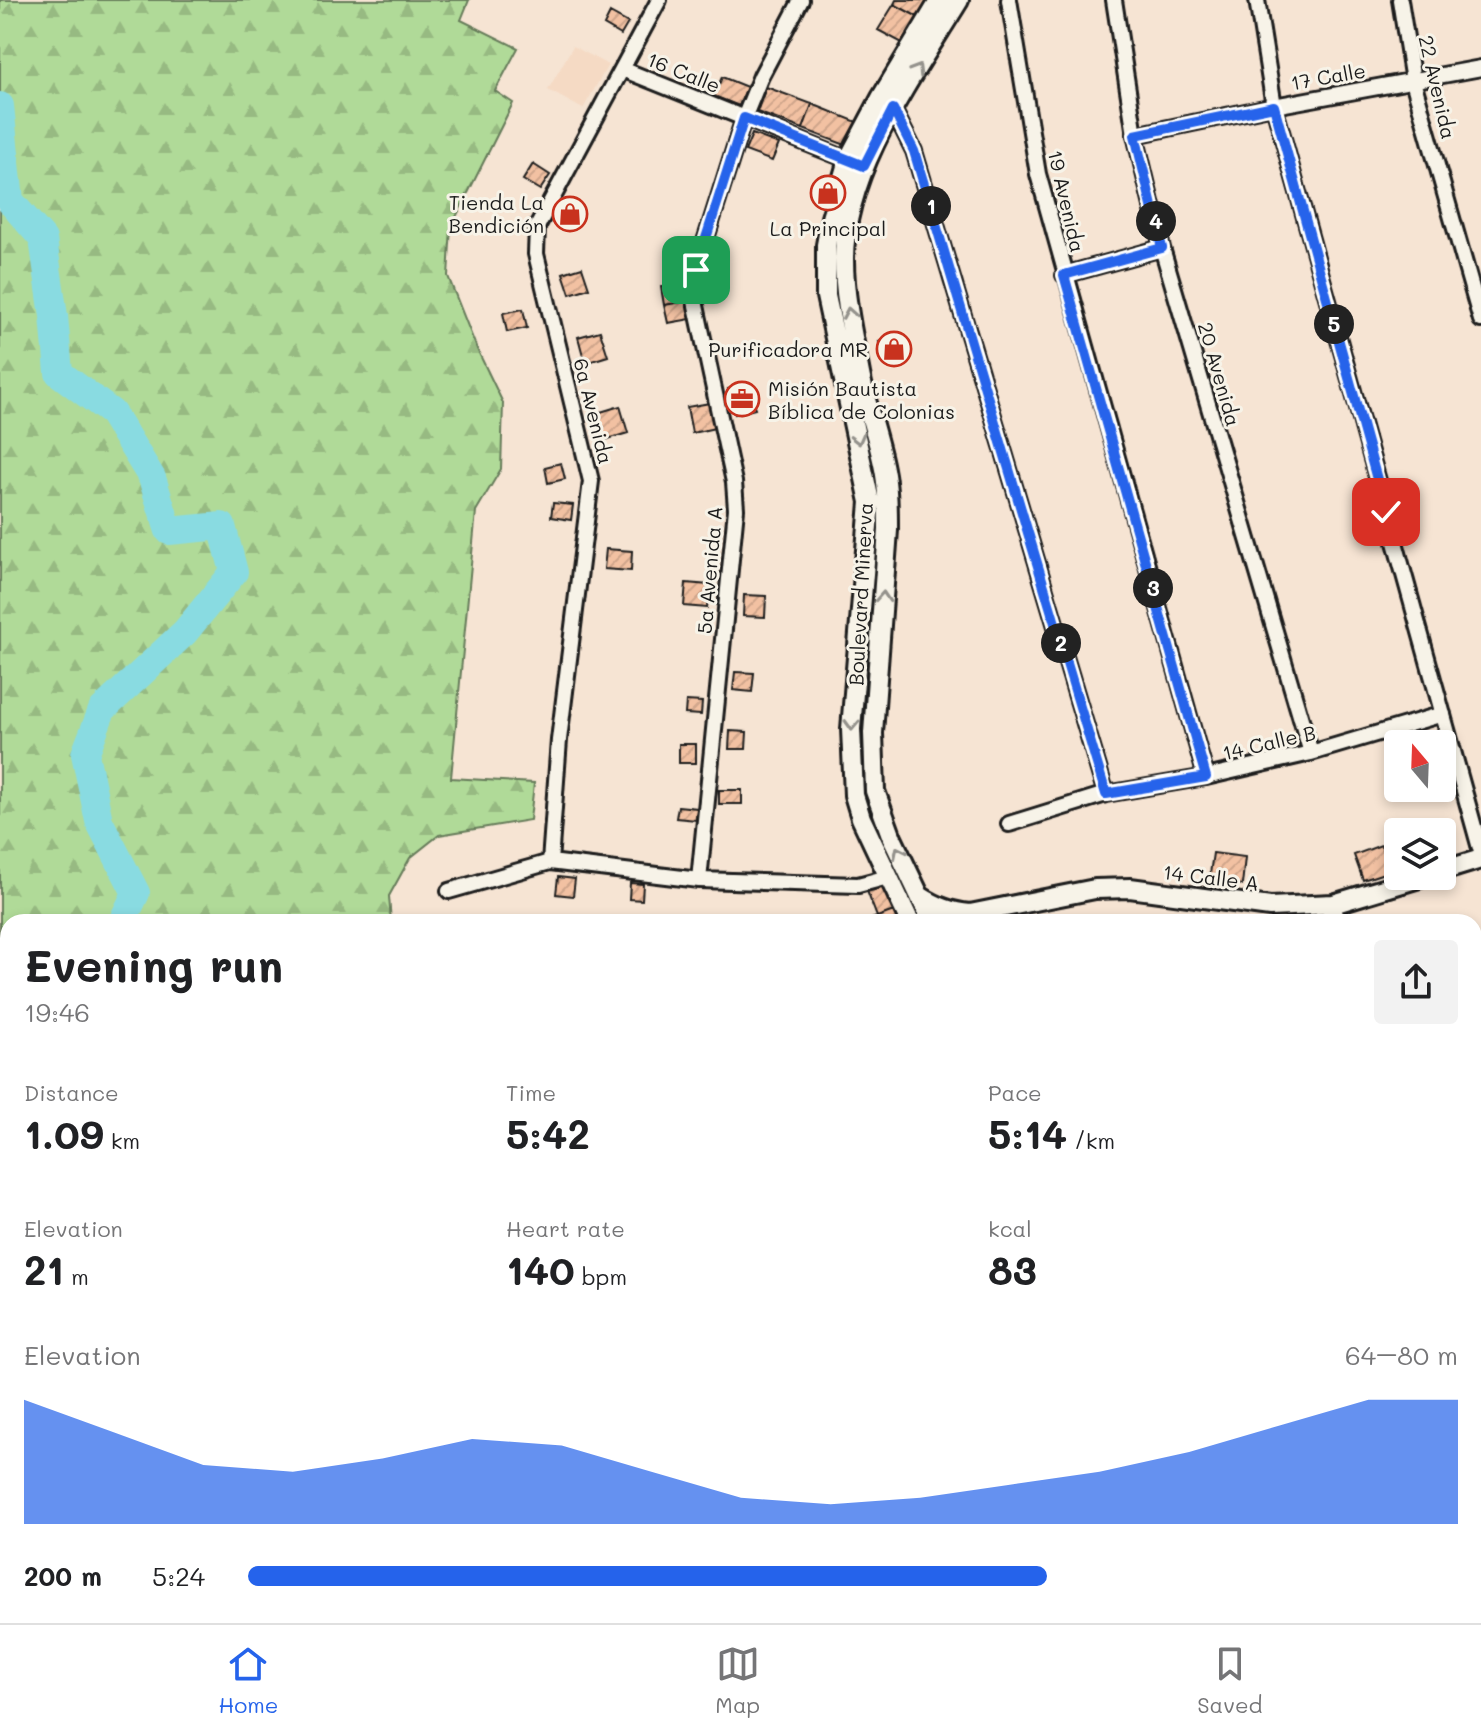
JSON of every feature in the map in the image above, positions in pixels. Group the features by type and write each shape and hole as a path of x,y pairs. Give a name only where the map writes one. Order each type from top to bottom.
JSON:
{"street":[{"name":"6a Avenida","path":"550,862 559,740 591,481 536,254 537,227 659,0"},
{"name":"5a Avenida A","path":"699,880 736,509 734,482 695,301 696,270 744,118 761,76 801,0"},
{"name":"Boulevard Minerva","path":"906,914 861,818 854,795 851,729 870,502 826,296 826,245 831,218 881,98 940,0"},
{"name":"Boulevard Minerva","path":"928,914 892,838 875,791 873,733 888,498 884,468 863,390 845,292 844,256 856,163 893,109 959,0"},
{"name":"19 Avenida","path":"1009,0 1038,174 1206,777"},
{"name":"20 Avenida","path":"1114,0 1135,135 1162,248 1311,753"},
{"path":"1257,0 1274,106 1481,852"},
{"name":"22 Avenida","path":"1400,0 1413,81 1481,320"},
{"name":"17 Calle","path":"1135,135 1481,68"},
{"name":"16 Calle","path":"622,69 856,163"},
{"path":"893,109 914,151 1106,794"},
{"path":"1064,275 1162,248"},
{"name":"14 Calle B","path":"1009,824 1106,794 1206,777 1311,753 1443,714"},
{"path":"1456,867 1481,859"},
{"path":"449,891 550,862 699,880 858,885 888,877"},
{"name":"14 Calle A","path":"996,914 1095,889 1130,888 1336,913 1392,890"},
{"name":"14 Calle A","path":"920,896 935,906 965,914"}],"shaded area":[{"path":"573,46 608,65 583,109 548,90"}],"green space":[{"path":"0,0 469,0 461,20 518,48 495,91 513,103 451,227 448,276 503,403 501,469 476,511 451,778 534,783 530,820 439,835 410,858 389,896 390,914 0,914"}],"building":[{"path":"896,0 928,0 918,17 894,4"},
{"path":"894,4 918,17 904,44 878,30"},
{"path":"610,13 628,23 621,35 604,25"},
{"path":"722,77 747,87 739,106 714,96"},
{"path":"766,87 812,104 803,129 757,112"},
{"path":"812,104 857,122 848,146 803,129"},
{"path":"752,134 779,144 772,161 745,151"},
{"path":"533,164 550,175 540,190 523,180"},
{"path":"816,182 832,186 829,197 813,193"},
{"name":"Tienda La Bendición","path":"565,206 580,213 575,223 560,215"},
{"path":"582,267 589,288 570,294 563,273"},
{"path":"685,283 688,301 664,305 661,287"},
{"path":"688,301 691,319 668,323 664,305"},
{"path":"523,309 527,328 507,332 503,313"},
{"path":"600,331 608,356 585,363 578,337"},
{"name":"Purificadora MR","path":"901,335 908,356 886,363 879,342"},
{"name":"Misión Bautista Bíblica de Colonias","path":"749,384 755,409 735,414 728,389"},
{"path":"710,403 715,428 692,433 687,407"},
{"path":"620,406 628,433 601,441 594,414"},
{"path":"561,463 565,479 548,483 545,467"},
{"path":"553,503 573,505 571,520 551,517"},
{"path":"606,549 632,551 631,571 604,569"},
{"path":"686,583 709,585 707,608 684,606"},
{"path":"744,595 766,596 765,617 743,616"},
{"path":"735,672 754,673 752,692 733,690"},
{"path":"686,701 702,702 701,715 685,714"},
{"path":"730,731 747,732 746,749 729,749"},
{"path":"679,744 696,744 696,763 679,763"},
{"path":"719,790 742,790 742,804 719,804"},
{"path":"678,806 697,808 696,820 676,818"},
{"path":"1381,845 1384,873 1363,880 1354,855"},
{"path":"1213,853 1245,857 1242,885 1209,881"},
{"path":"558,877 575,879 573,896 556,894"},
{"path":"630,883 643,884 642,900 629,899"},
{"path":"885,884 894,911 876,914 867,891"}],"waterway":[{"path":"0,106 10,201 43,239 59,373 112,413 152,478 169,531 222,526 234,572 185,632 102,710 85,754 99,821 136,893 126,914"}],"place":[{"name":"La Principal","path":"828,193"},
{"name":"Tienda La Bendición","path":"570,214"},
{"name":"Purificadora MR","path":"894,349"},
{"name":"Misión Bautista Bíblica de Colonias","path":"742,399"}],"route":[{"path":"696,270 744,118 864,166 893,109 914,151 1106,794 1206,777 1064,275 1162,248 1135,135 1274,106 1386,512"}]}
